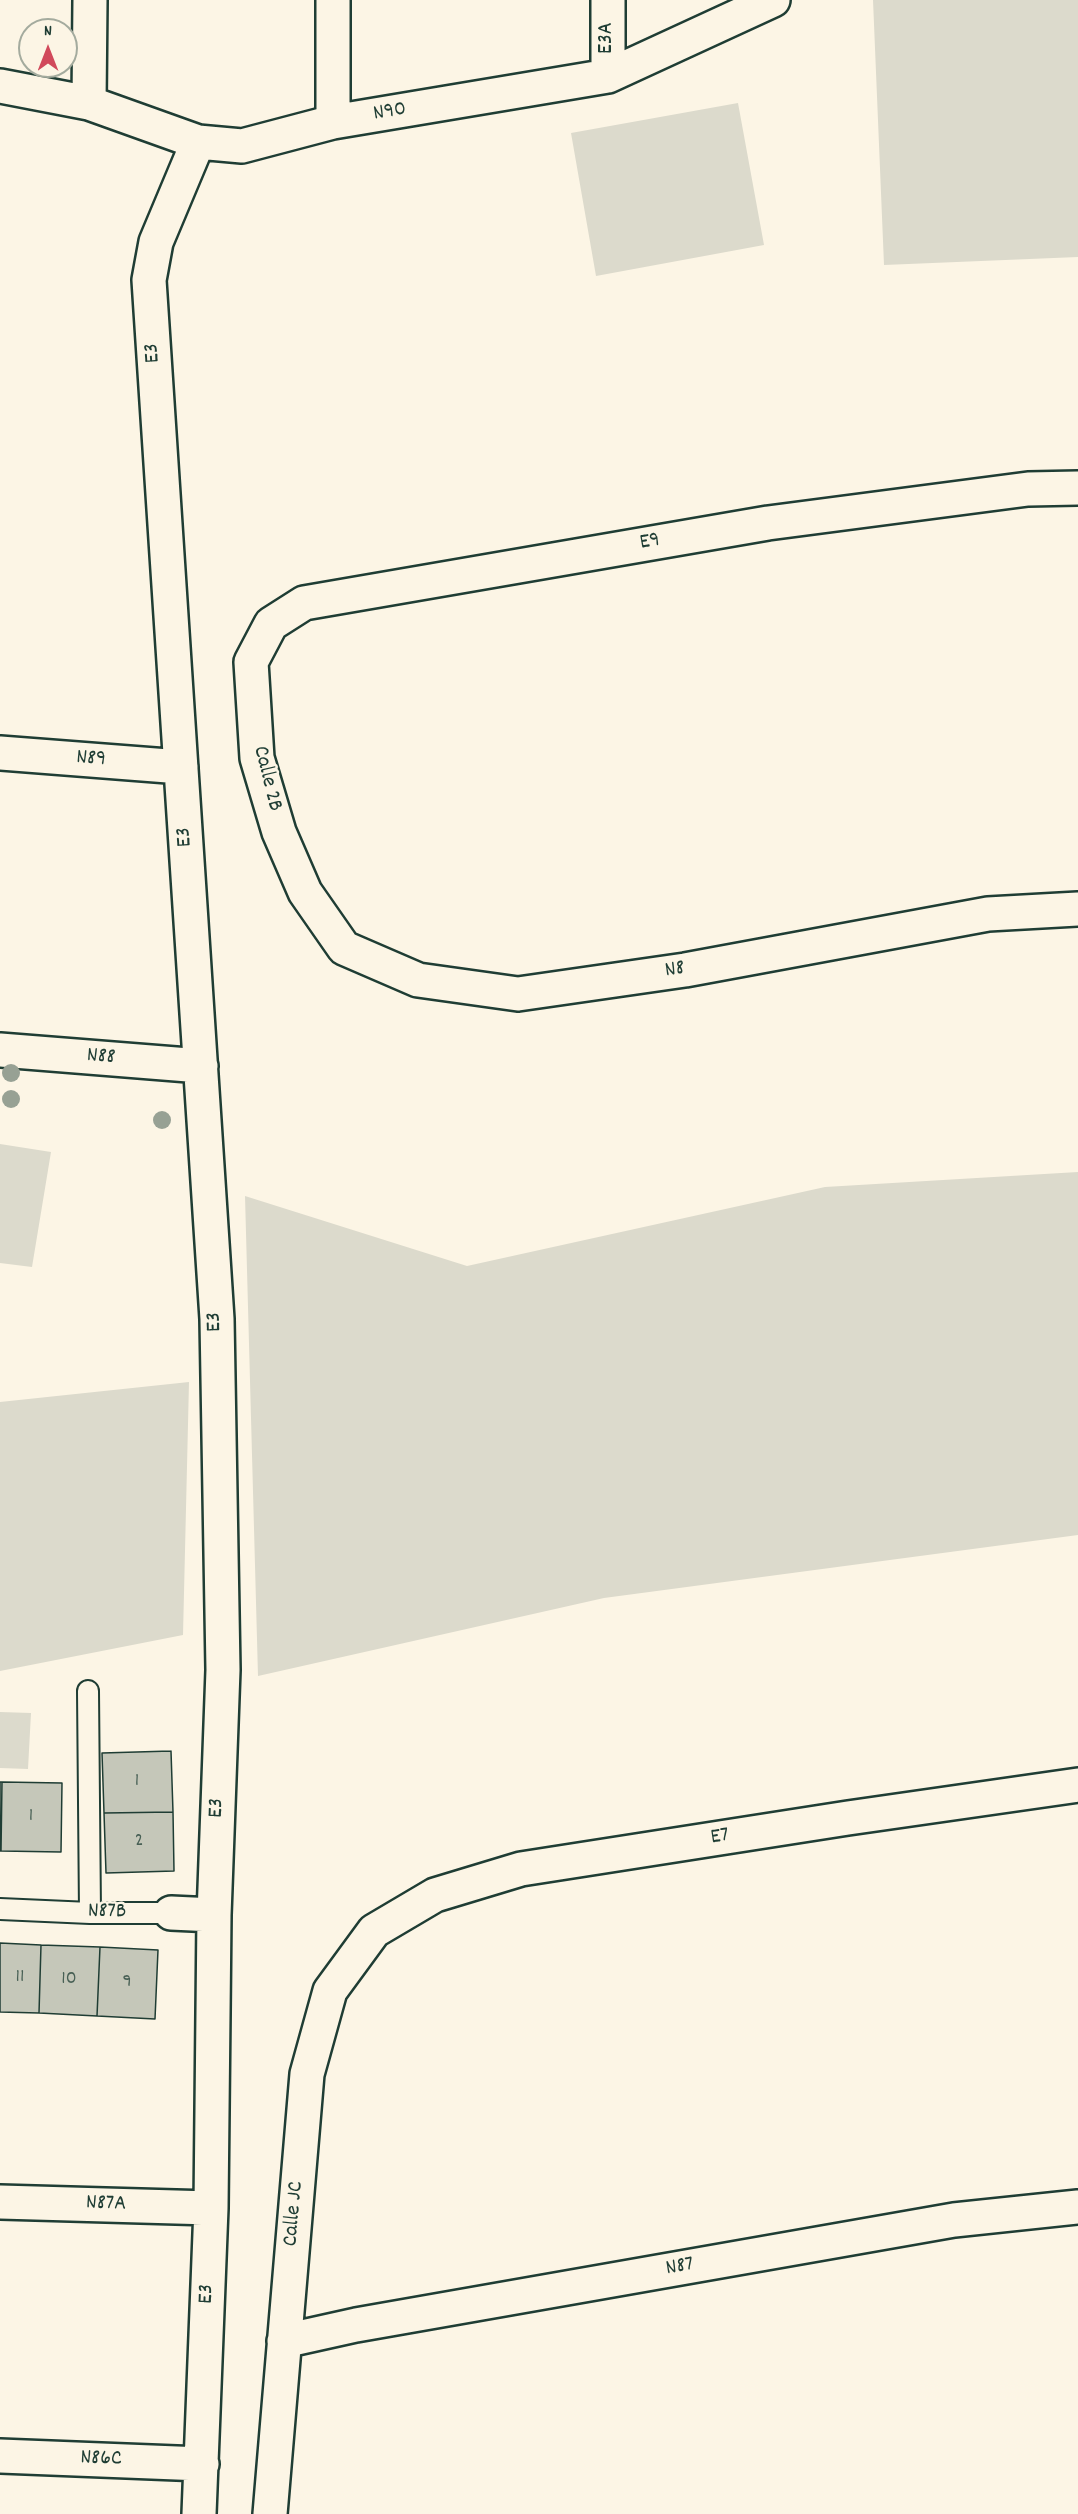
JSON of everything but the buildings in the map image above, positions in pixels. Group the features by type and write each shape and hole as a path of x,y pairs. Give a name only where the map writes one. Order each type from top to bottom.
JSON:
{"street":[{"path":"89,103 90,0"},
{"path":"333,0 333,122"},
{"name":"E3A","path":"608,0 608,76"},
{"name":"N90","path":"0,86 89,103 198,142 242,146 333,122 608,76 773,0"},
{"name":"E3","path":"198,142 156,242 149,280 217,1319 224,1670 214,1915 211,2208 199,2514"},
{"name":"E9","path":"251,662 271,624 304,603 768,523 1028,489 1078,488"},
{"name":"Calle 2B","path":"251,662 257,758 279,832 305,892"},
{"name":"N89","path":"0,753 182,767"},
{"name":"N8","path":"305,892 344,948 418,980 518,994 685,970 988,914 1078,909"},
{"name":"N88","path":"0,1050 201,1066"},
{"name":"E7","path":"374,1931 435,1895 521,1869 1078,1785"},
{"name":"N87B","path":"171,1913 214,1915"},
{"name":"Calle JC","path":"270,2514 307,2074 330,1991 374,1931"},
{"name":"N87A","path":"0,2202 211,2208"},
{"name":"N87","path":"284,2342 356,2325 954,2220 1078,2207"},
{"name":"N86C","path":"0,2456 202,2464"}],"lane":[{"path":"88,1691 90,1913"},
{"name":"N87B","path":"0,1909 90,1913 171,1913"}],"shaded area":[{"path":"873,0 1078,0 1078,257 884,265"},
{"path":"738,103 764,245 596,276 571,133"},
{"path":"0,1144 51,1152 32,1267 0,1263"},
{"path":"1078,1172 1078,1535 604,1598 258,1676 245,1196 467,1266 825,1187"},
{"path":"189,1382 183,1635 0,1671 0,1402"},
{"path":"0,1712 31,1713 28,1769 0,1768"}]}
